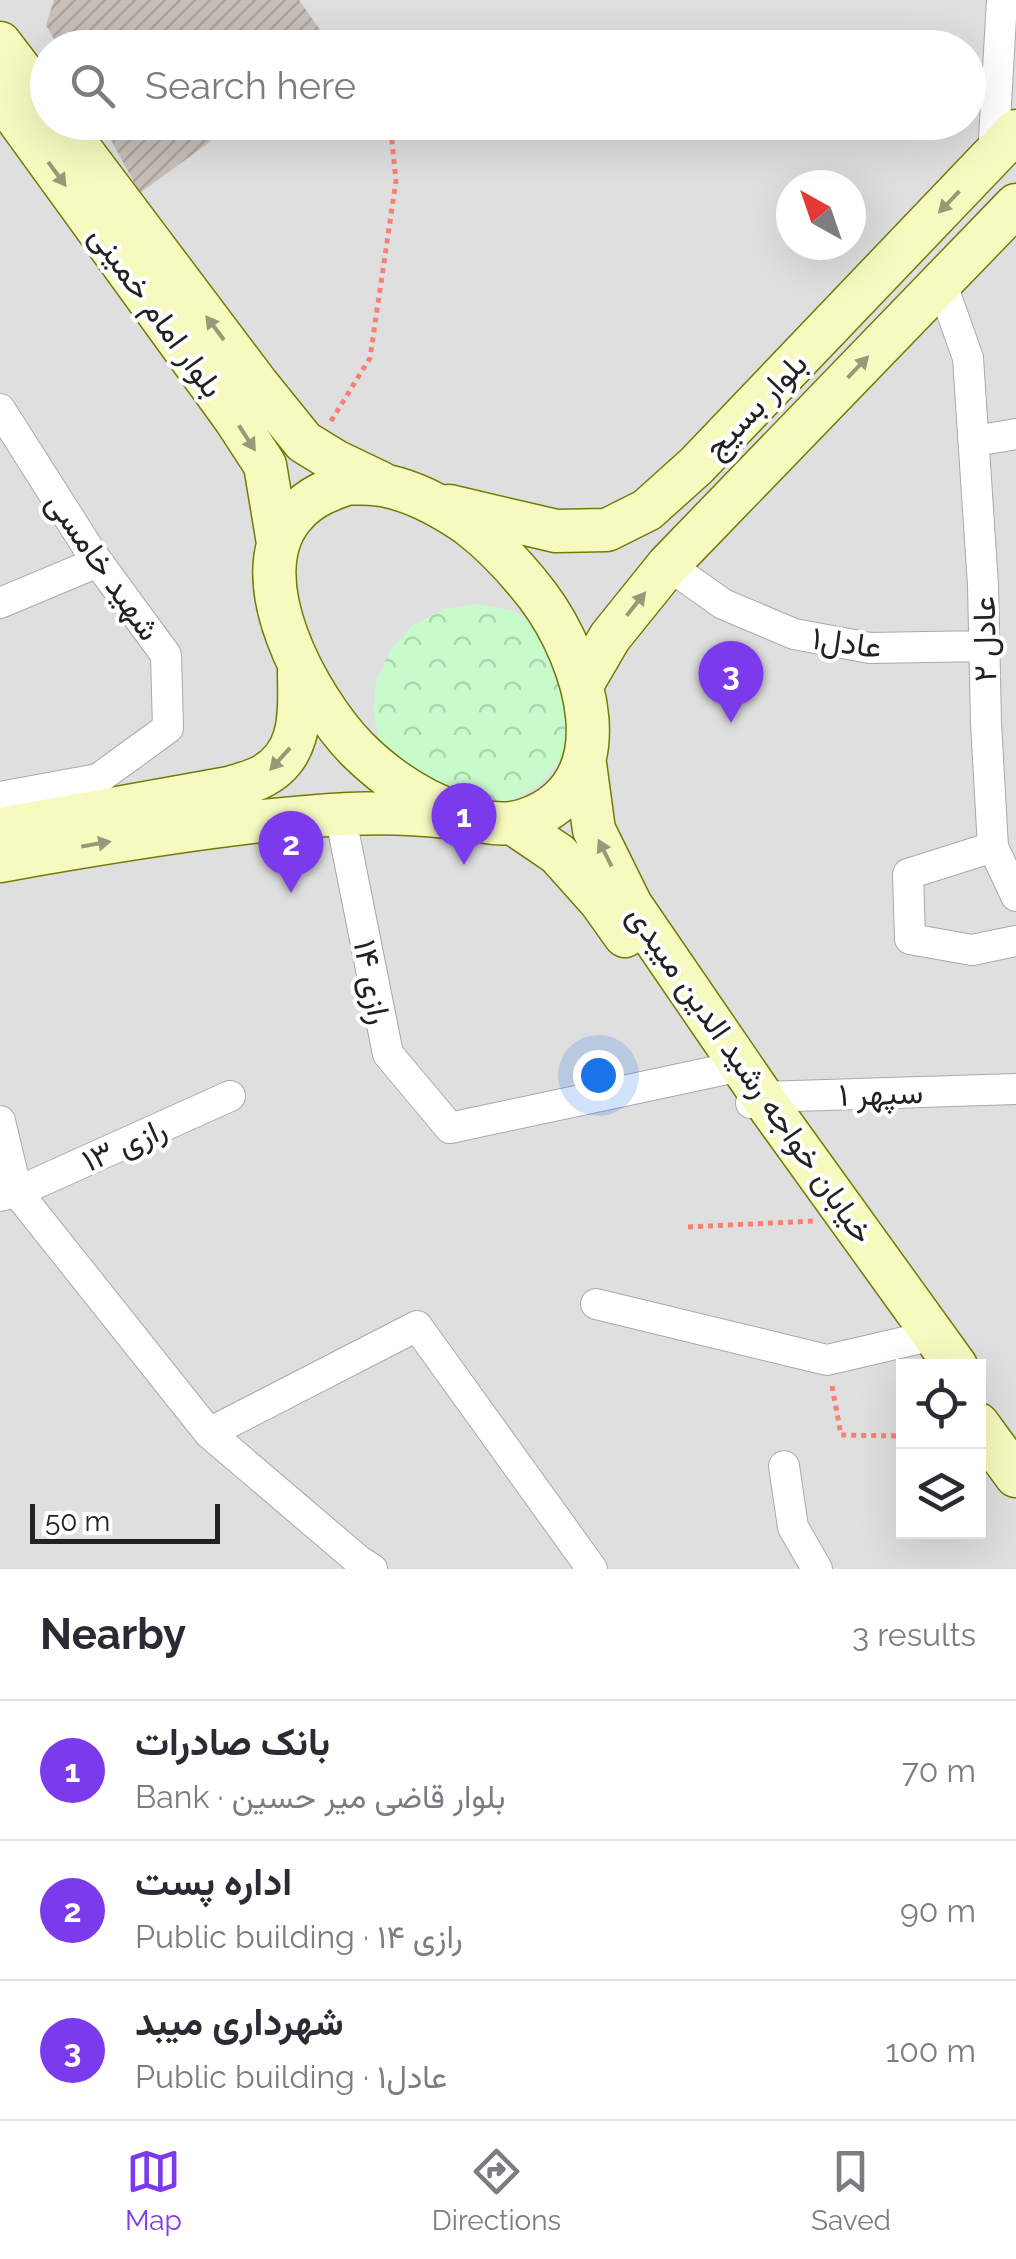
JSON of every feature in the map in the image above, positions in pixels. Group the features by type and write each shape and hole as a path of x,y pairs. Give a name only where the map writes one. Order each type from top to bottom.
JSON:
{"main road":[{"path":"0,43 30,82"},
{"name":"بلوار امام خمینی","path":"0,95 30,136"},
{"name":"بلوار امام خمینی","path":"33,140 265,466 278,543"},
{"name":"بلوار امام خمینی","path":"74,140 304,442 386,486"},
{"name":"بلوار بسیج","path":"427,500 556,531 608,530 647,510 696,466 1004,143"},
{"name":"بلوار بسیج","path":"582,685 610,637 668,565 1016,204"},
{"path":"696,466 694,486 706,502 728,503"},
{"path":"0,862 134,837 314,815 401,812 495,822 545,814 569,793 585,764 588,726 582,685 565,640 539,597 506,558 468,525 427,500 386,486 349,484 318,494 294,514 278,543 274,580 282,622 299,667 324,710 358,750 395,782 436,807 495,822"},
{"path":"0,829 229,788 261,777 278,764 292,745 300,724 299,667"},
{"name":"خیابان خواجه رشید الدین میبدی","path":"585,764 594,830 631,905 729,1064"},
{"name":"خیابان خواجه رشید الدین میبدی","path":"495,822 558,854 600,901 729,1064 928,1345"},
{"name":"خیابان خواجه رشید الدین میبدی","path":"755,1101 831,1220 928,1345"},
{"path":"986,1412 1015,1466"},
{"path":"986,1433 1015,1466"}],"street":[{"path":"1002,0 1004,143"},
{"name":"عادل ۲","path":"941,282 968,358 993,847"},
{"name":"شهید خامسی","path":"0,409 98,562 166,656 168,728 98,778 0,797"},
{"path":"975,441 1016,434"},
{"path":"0,602 98,562"},
{"name":"عادل۱","path":"668,565 723,604 794,634 870,648 984,646"},
{"name":"رازی ۱۴","path":"340,814 388,1054 450,1128 729,1064"},
{"path":"1016,896 993,847 908,874 910,939 972,950 1016,941"},
{"name":"سپهر ۱","path":"755,1101 1016,1089"},
{"name":"رازی ۱۳","path":"8,1194 230,1096"},
{"path":"0,1121 8,1194 209,1433 372,1569"},
{"path":"596,1304 827,1360 928,1345"},
{"path":"209,1433 417,1326 592,1569"},
{"path":"784,1466 793,1527 817,1569"}],"path":[{"path":"318,450 333,415 370,358 396,180 392,140"},
{"path":"688,1226 831,1220"},
{"path":"827,1360 841,1435 896,1436"}],"shaded area":[{"path":"0,0 1016,0 1016,1569 0,1569"}],"green space":[{"path":"479,604 514,611 543,630 575,727 562,759 538,786 510,801 478,807 395,768 379,741 373,709 377,678 391,649 413,625 444,609"}],"building":[{"path":"54,0 299,0 320,30 49,30 46,25"},
{"path":"111,140 212,140 140,193"}],"place":[{"name":"شهرداری میبد","path":"731,723"},
{"name":"بانک صادرات","path":"464,865"},
{"name":"اداره پست","path":"291,893"}]}
